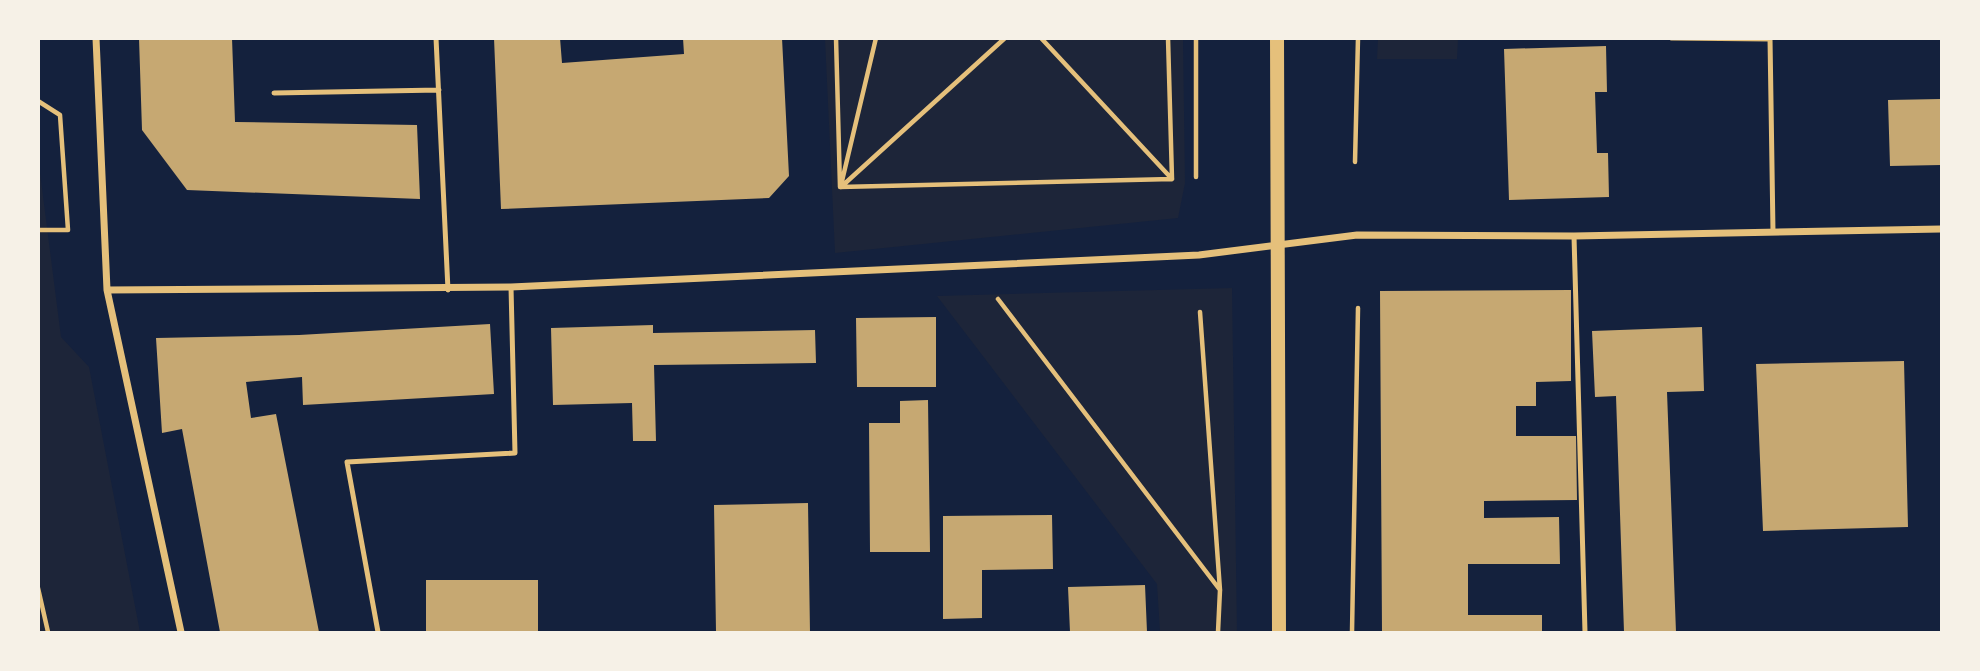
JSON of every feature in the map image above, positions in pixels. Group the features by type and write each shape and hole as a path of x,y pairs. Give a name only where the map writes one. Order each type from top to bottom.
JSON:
{"main road":[{"path":"1277,38 1279,632"}],"street":[{"path":"96,38 107,290 181,632"},
{"path":"107,290 448,290 1199,255 1357,235 1574,236 1941,229"}],"lane":[{"path":"436,38 448,290"},
{"path":"1671,38 1770,39 1773,232"},
{"path":"274,93 439,90"},
{"path":"1574,236 1586,632"},
{"path":"378,632 347,462 515,453 511,287"}],"path":[{"path":"836,38 840,187"},
{"path":"840,187 876,38"},
{"path":"840,187 1005,38"},
{"path":"1041,38 1171,179"},
{"path":"1168,38 1171,179"},
{"path":"1196,38 1196,177"},
{"path":"1355,162 1358,38"},
{"path":"38,100 60,115 68,230 38,230"},
{"path":"840,187 1171,179"},
{"path":"998,299 1220,590"},
{"path":"1352,632 1358,308"},
{"path":"1200,312 1220,590 1218,632"},
{"path":"38,588 48,632"}],"shaded area":[{"path":"825,39 1183,39 1185,183 1178,218 835,253"},
{"path":"1378,39 1458,39 1457,59 1377,59"},
{"path":"38,157 61,337 89,367 140,632 39,632"},
{"path":"1232,288 1237,632 1160,632 1157,584 937,296"}],"building":[{"path":"139,38 232,38 235,122 417,125 420,199 187,190 142,130"},
{"path":"494,38 560,38 562,63 684,54 683,38 782,38 789,176 769,198 501,209"},
{"path":"1606,46 1607,92 1595,92 1597,153 1608,153 1609,197 1509,200 1504,49"},
{"path":"1941,99 1941,165 1890,166 1888,100"},
{"path":"1571,290 1571,381 1536,382 1536,406 1516,406 1516,436 1576,436 1577,500 1484,501 1484,518 1559,517 1560,564 1468,564 1468,615 1542,615 1542,632 1382,632 1380,291"},
{"path":"936,317 936,387 857,387 856,318"},
{"path":"490,324 494,394 303,405 302,377 246,382 251,418 276,414 319,632 220,632 182,429 162,433 156,338 299,335"},
{"path":"653,325 653,333 815,330 816,363 654,365 656,441 633,441 632,403 553,405 551,328"},
{"path":"1702,327 1704,391 1667,392 1676,632 1624,632 1616,396 1595,397 1592,331"},
{"path":"1904,361 1908,527 1763,531 1756,364"},
{"path":"928,400 930,552 870,552 869,423 900,423 900,401"},
{"path":"808,503 810,632 716,632 714,505"},
{"path":"1052,515 1053,569 982,570 982,618 943,619 943,516"},
{"path":"426,580 538,580 538,632 426,632"},
{"path":"1145,585 1147,632 1070,632 1068,587"}]}
